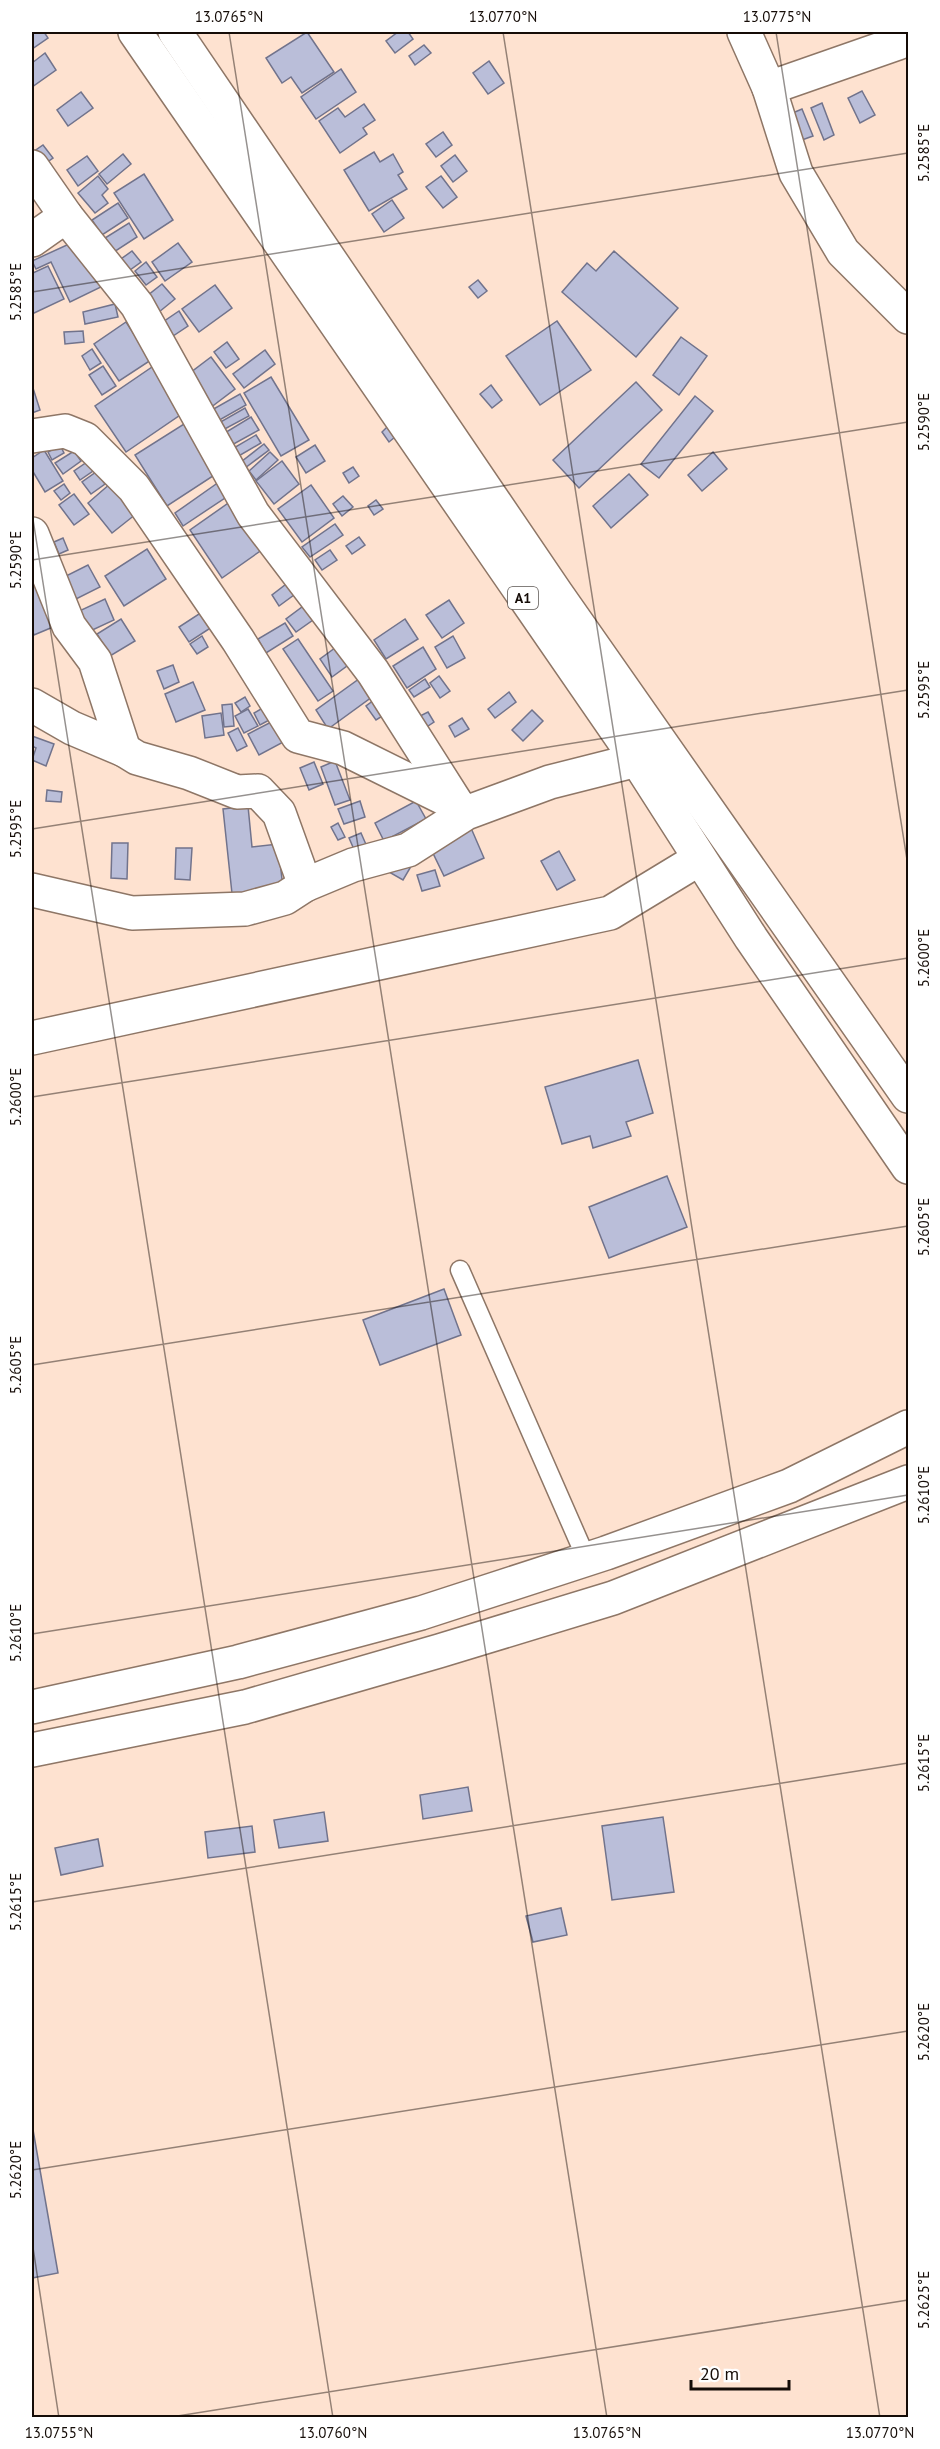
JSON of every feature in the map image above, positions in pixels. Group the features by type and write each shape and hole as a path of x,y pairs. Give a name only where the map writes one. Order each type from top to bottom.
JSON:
{"main road":[{"name":"A1","path":"135,32 909,1096"},
{"name":"A1","path":"175,32 699,859 909,1167"},
{"path":"744,32 769,88 796,173 843,252 909,317"},
{"path":"769,88 898,43 909,36"},
{"path":"32,167 66,216 137,305 253,514 373,672 461,807"},
{"path":"32,240 66,216"},
{"path":"32,436 66,431 85,439 134,488 238,640 298,736 343,748 461,807"},
{"path":"32,534 69,626 95,661 124,750"},
{"path":"32,705 72,728 124,750 137,758 189,773 237,792 258,791 279,813 305,885"},
{"path":"32,890 132,913 188,913 245,909 285,898 305,885 353,865 408,850 461,807 637,760"},
{"path":"32,1038 610,913 699,859"},
{"path":"32,1707 261,1656 421,1613 587,1560 789,1486 909,1427"},
{"path":"32,1750 245,1707 613,1598 909,1482"}],"lane":[{"path":"460,1270 587,1560"}],"building":[{"path":"32,32 44,32 48,38 32,49"},
{"path":"307,32 334,72 302,93 291,77 282,83 266,58"},
{"path":"398,32 408,32 413,39 395,53 386,41"},
{"path":"424,45 431,53 415,65 409,56"},
{"path":"45,53 56,70 32,87 32,63"},
{"path":"489,61 504,83 488,94 473,73"},
{"path":"341,69 356,92 316,119 301,97"},
{"path":"862,91 875,115 860,123 848,98"},
{"path":"81,92 93,108 68,126 57,110"},
{"path":"822,103 834,135 824,140 811,108"},
{"path":"364,104 375,120 363,128 367,134 340,153 319,121 338,108 345,117"},
{"path":"802,109 813,136 799,141 788,115"},
{"path":"443,132 452,145 436,157 426,144"},
{"path":"43,145 53,158 43,165 33,152"},
{"path":"374,152 380,162 393,154 403,172 398,175 407,189 369,211 344,170"},
{"path":"123,154 131,164 107,184 99,174"},
{"path":"455,155 467,171 453,182 441,166"},
{"path":"87,156 98,171 78,186 67,170"},
{"path":"144,174 173,220 144,239 114,193"},
{"path":"98,176 108,189 102,195 108,203 95,213 78,193"},
{"path":"441,176 457,197 443,208 426,187"},
{"path":"392,200 404,218 384,232 372,214"},
{"path":"118,203 128,218 102,235 92,220"},
{"path":"129,223 137,237 114,252 105,238"},
{"path":"80,239 101,287 70,302 51,262 36,269 32,261"},
{"path":"178,243 192,262 165,281 152,262"},
{"path":"132,251 141,262 130,270 121,259"},
{"path":"614,251 678,308 636,357 562,292 587,263 596,271"},
{"path":"146,262 157,277 146,285 135,271"},
{"path":"48,266 64,299 32,314 32,270 33,273"},
{"path":"478,280 487,291 478,298 469,287"},
{"path":"162,284 175,299 159,312 147,296"},
{"path":"215,285 232,308 199,332 182,309"},
{"path":"115,304 118,317 85,324 83,312"},
{"path":"179,311 188,326 170,338 160,324"},
{"path":"557,321 591,370 540,405 506,356"},
{"path":"126,322 151,360 119,381 94,344"},
{"path":"83,331 84,342 65,344 64,332"},
{"path":"681,337 707,356 679,395 653,375"},
{"path":"227,342 239,359 226,368 214,352"},
{"path":"92,349 101,363 90,370 82,356"},
{"path":"265,350 275,364 244,388 233,374"},
{"path":"211,357 235,389 210,408 186,376"},
{"path":"155,365 186,411 126,452 95,406"},
{"path":"103,366 116,386 102,395 89,375"},
{"path":"271,377 309,440 281,456 244,393"},
{"path":"636,382 662,410 579,488 553,460"},
{"path":"32,385 40,410 32,413"},
{"path":"491,385 502,400 492,408 480,394"},
{"path":"240,394 246,405 216,422 210,411"},
{"path":"695,396 713,411 659,478 641,464"},
{"path":"245,408 249,416 221,431 217,424"},
{"path":"251,417 259,430 230,446 223,434"},
{"path":"184,424 216,474 167,506 135,455"},
{"path":"387,427 395,437 389,442 382,432"},
{"path":"256,435 261,443 237,457 232,449"},
{"path":"264,444 269,450 245,468 241,462"},
{"path":"60,445 64,453 52,460 48,452"},
{"path":"315,445 325,461 306,473 296,457"},
{"path":"44,450 63,481 45,492 32,470 32,458"},
{"path":"74,451 81,461 63,474 55,463"},
{"path":"270,452 278,460 256,480 249,471"},
{"path":"713,452 727,469 702,491 688,475"},
{"path":"282,461 299,484 274,504 256,481"},
{"path":"87,462 93,471 80,480 74,471"},
{"path":"353,467 359,476 349,483 343,473"},
{"path":"96,472 105,484 91,494 82,482"},
{"path":"629,474 648,495 611,528 593,506"},
{"path":"219,482 228,496 183,526 175,513"},
{"path":"111,483 136,514 112,533 88,503"},
{"path":"64,484 70,493 61,500 54,491"},
{"path":"311,485 334,518 302,542 278,509"},
{"path":"74,494 89,514 74,525 59,505"},
{"path":"343,496 353,507 342,516 333,504"},
{"path":"234,499 266,547 222,578 190,530"},
{"path":"376,500 383,509 374,515 368,506"},
{"path":"335,524 343,535 310,557 302,547"},
{"path":"359,537 365,545 352,554 346,546"},
{"path":"63,538 68,550 59,554 54,542"},
{"path":"147,549 166,579 124,606 105,576"},
{"path":"330,550 337,560 322,570 315,560"},
{"path":"88,565 100,587 68,603 56,581"},
{"path":"32,574 53,627 34,635 32,629"},
{"path":"294,578 302,589 279,606 272,595"},
{"path":"105,599 114,620 86,633 77,612"},
{"path":"449,600 464,623 442,638 426,615"},
{"path":"310,601 320,615 296,632 286,619"},
{"path":"202,612 212,627 189,642 179,627"},
{"path":"121,619 135,641 110,656 97,634"},
{"path":"405,619 418,639 386,659 374,640"},
{"path":"285,623 293,636 266,653 258,639"},
{"path":"202,636 208,647 197,654 190,644"},
{"path":"453,636 465,658 447,668 435,647"},
{"path":"298,639 333,691 318,701 283,649"},
{"path":"339,645 351,663 332,677 320,659"},
{"path":"423,647 436,669 407,688 393,666"},
{"path":"173,665 179,682 164,689 157,671"},
{"path":"363,676 376,694 328,729 316,710"},
{"path":"439,676 450,691 440,698 430,683"},
{"path":"425,679 430,687 414,697 409,690"},
{"path":"193,682 205,710 176,722 165,694"},
{"path":"509,692 516,702 495,718 488,709"},
{"path":"245,697 250,706 241,712 235,703"},
{"path":"374,700 384,715 376,720 366,706"},
{"path":"232,704 234,726 224,727 222,705"},
{"path":"266,706 273,718 260,725 254,713"},
{"path":"248,709 258,726 244,733 235,716"},
{"path":"532,710 543,721 523,741 512,730"},
{"path":"428,712 434,722 425,728 418,717"},
{"path":"221,713 224,735 205,738 202,716"},
{"path":"279,718 289,739 259,755 248,734"},
{"path":"462,718 469,729 455,737 449,726"},
{"path":"238,728 247,746 237,751 228,733"},
{"path":"32,736 54,744 46,766 32,760 36,748 32,746"},
{"path":"335,761 350,800 335,805 321,767"},
{"path":"314,762 323,784 309,790 300,768"},
{"path":"47,790 62,792 61,802 46,801"},
{"path":"360,801 365,817 344,824 338,809"},
{"path":"416,801 426,819 384,841 375,823"},
{"path":"248,806 252,847 278,844 284,897 233,903 223,809"},
{"path":"338,823 345,837 338,840 331,827"},
{"path":"471,828 484,858 444,876 430,847"},
{"path":"361,833 368,849 356,854 349,838"},
{"path":"112,843 128,843 127,879 111,878"},
{"path":"176,848 192,848 190,880 175,879"},
{"path":"559,851 575,880 557,890 541,861"},
{"path":"399,855 413,863 403,880 389,872"},
{"path":"435,870 440,886 422,891 417,875"},
{"path":"638,1060 653,1113 626,1122 631,1136 593,1148 590,1136 562,1144 545,1087"},
{"path":"667,1176 687,1227 609,1258 589,1207"},
{"path":"444,1289 461,1335 380,1365 363,1320"},
{"path":"468,1787 472,1811 423,1819 420,1795"},
{"path":"324,1812 328,1841 279,1848 274,1820"},
{"path":"663,1817 674,1892 612,1900 602,1826"},
{"path":"252,1826 255,1852 208,1858 205,1832"},
{"path":"98,1839 103,1866 61,1875 55,1848"},
{"path":"561,1908 567,1935 533,1942 526,1916"},
{"path":"32,2124 58,2273 32,2278"}]}
